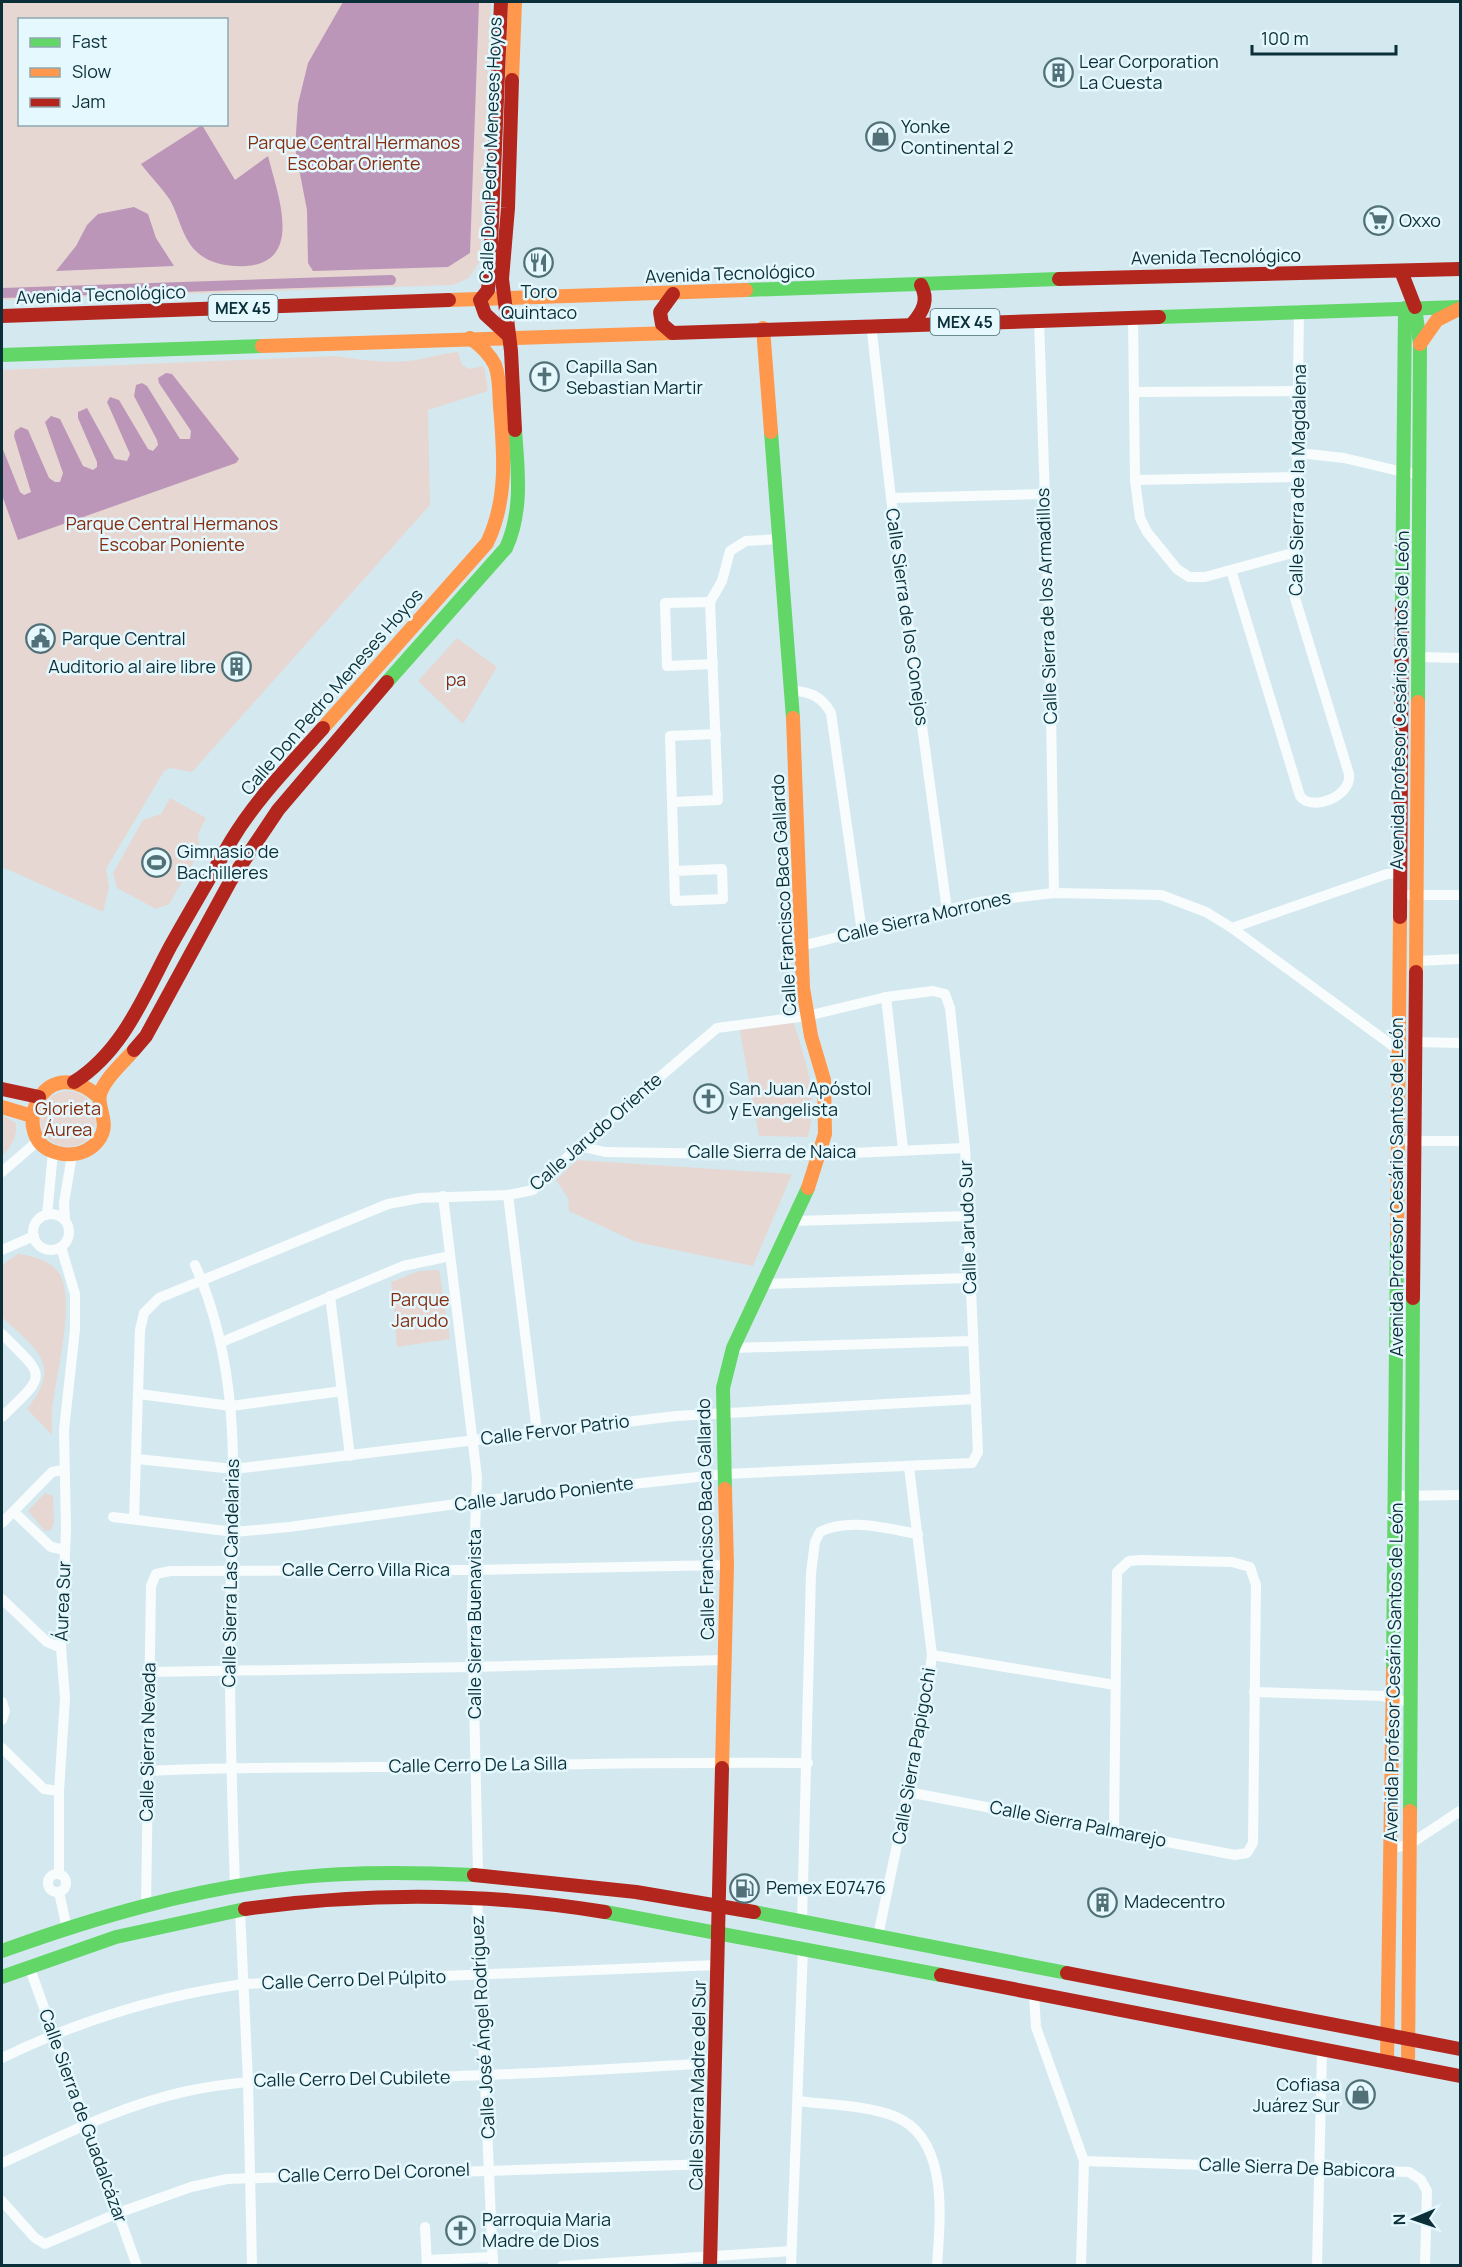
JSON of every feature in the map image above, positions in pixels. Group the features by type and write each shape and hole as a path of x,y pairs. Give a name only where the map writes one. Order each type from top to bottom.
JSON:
{"street":[{"name":"Calle Don Pedro Meneses Hoyos","path":"501,2 490,270 488,290 480,300 485,314 509,336"},
{"name":"Calle Don Pedro Meneses Hoyos","path":"99,1097 104,1085 146,1036 231,880 278,810 404,662 483,577 506,548 513,533 519,495 509,336 502,279 515,2"},
{"path":"496,125 511,125"},
{"name":"Avenida Tecnológico","path":"3,317 1145,276 1461,269"},
{"path":"1401,271 1410,307"},
{"path":"913,323 924,309 925,294 921,285"},
{"path":"670,331 662,324 660,312 673,294"},
{"name":"Avenida Profesor Cesário Santos de León","path":"1408,2066 1416,895 1420,657 1420,344 1410,307"},
{"name":"Avenida Profesor Cesário Santos de León","path":"1387,2062 1391,1903 1403,472 1410,307"},
{"path":"1420,344 1437,320 1461,308"},
{"name":"MEX 45","path":"2,354 1299,310 1461,308"},
{"name":"Calle Sierra de la Magdalena","path":"1231,570 1300,796 1303,801 1313,803 1343,793 1348,786 1349,774 1297,610 1294,585 1299,453 1299,310"},
{"path":"1132,316 1135,480 1140,518 1147,532 1177,569 1190,577 1197,578 1296,552"},
{"name":"Calle Sierra de los Armadillos","path":"1039,319 1050,651 1054,893"},
{"name":"Calle Sierra de los Conejos","path":"872,324 891,498 947,910"},
{"name":"Calle Francisco Baca Gallardo","path":"720,1906 727,1565 722,1412 726,1366 794,1221 819,1154 825,1134 826,1098 807,1016 797,946 792,691 763,328"},
{"name":"Calle Don Pedro Meneses Hoyos","path":"39,1097 54,1084 74,1082 90,1072 131,1024 170,948 247,816 267,789 487,543 495,530 502,495 498,375 495,362 484,348 470,338"},
{"path":"1134,392 1300,392"},
{"path":"1299,453 1344,458 1420,474"},
{"path":"1135,480 1298,477"},
{"path":"891,498 1044,494"},
{"path":"673,802 718,800 710,602 722,581 730,552 736,545 746,541 781,543"},
{"path":"710,602 665,603 667,666 713,663"},
{"path":"1420,657 1461,658"},
{"path":"792,691 808,691 822,700 831,713 862,932"},
{"path":"674,871 722,869 723,899 675,901 674,871 673,802 670,736 716,734"},
{"path":"316,735 331,749"},
{"path":"1232,928 1320,895 1387,874 1400,873"},
{"name":"Calle Sierra Morrones","path":"797,946 1003,898 1054,893 1161,895 1206,912 1232,928 1397,1049"},
{"path":"1399,895 1461,895"},
{"path":"1417,961 1461,959"},
{"name":"Calle Jarudo Oriente","path":"139,1394 140,1330 144,1313 159,1298 388,1204 443,1196 508,1195 532,1190 579,1146 717,1028 807,1016 886,997 933,990 945,994"},
{"name":"Calle Jarudo Sur","path":"945,994 950,1008 965,1148 978,1452 976,1461"},
{"path":"886,997 903,1149"},
{"path":"1415,1042 1461,1043"},
{"path":"2,1089 39,1097 32,1116 39,1140 53,1152 72,1155 92,1147 105,1129 104,1107 99,1097 84,1084 74,1082"},
{"path":"2,1107 32,1116"},
{"path":"2,1172 39,1140"},
{"path":"1396,1141 1461,1141"},
{"name":"Calle Sierra de Naica","path":"579,1146 605,1152 819,1154 965,1148"},
{"path":"47,1215 53,1152"},
{"path":"65,1220 57,1215 47,1215 36,1223 34,1236 37,1244 44,1249 53,1250 61,1247 69,1235 64,1203 72,1155"},
{"path":"51,1176 68,1178"},
{"path":"508,1195 537,1431"},
{"name":"Calle Sierra Buenavista","path":"443,1196 473,1439 478,1501 472,1570 478,1873"},
{"path":"794,1221 969,1216"},
{"path":"2,1250 34,1236"},
{"name":"Áurea Sur","path":"61,1247 75,1294 75,1329 64,1420 63,1470 64,1550 61,1648 65,1698 59,1791 59,1873 66,1883 58,1892 67,1929"},
{"path":"222,1341 403,1266 450,1256"},
{"name":"Calle Sierra Las Candelarias","path":"195,1264 222,1341 231,1406 234,1532 231,1571 230,1767 236,1886"},
{"path":"763,1284 971,1278"},
{"path":"330,1296 350,1456"},
{"path":"2,1334 33,1365 37,1376 33,1387 2,1417"},
{"path":"733,1348 972,1341"},
{"path":"134,1519 139,1394 231,1406 342,1391"},
{"name":"Calle Fervor Patrio","path":"137,1459 234,1469 537,1431 722,1412 975,1399"},
{"name":"Calle Jarudo Poniente","path":"113,1517 234,1532 289,1527 478,1501 725,1474 967,1464 976,1461"},
{"name":"Calle Sierra Papigochi","path":"878,1936 908,1792 932,1655 909,1467"},
{"path":"2,1523 52,1472 63,1470"},
{"path":"1395,1496 1461,1495"},
{"path":"14,1512 51,1546 64,1550"},
{"path":"802,1922 812,1554 820,1532 831,1527 862,1525 918,1534"},
{"path":"1114,1830 1117,1572 1129,1561 1232,1562 1250,1567 1256,1585 1254,1692 1383,1696 1392,1700 1411,1701"},
{"name":"Calle Cerro Villa Rica","path":"152,1579 162,1571 472,1570 727,1565"},
{"name":"Calle Sierra Nevada","path":"146,1905 152,1579"},
{"path":"2,1599 47,1642 61,1648"},
{"path":"932,1655 1115,1685"},
{"path":"149,1672 724,1660"},
{"name":"Calle Sierra Palmarejo","path":"908,1792 1235,1855 1247,1852 1253,1843 1254,1692"},
{"path":"2,1702 5,1711 2,1720"},
{"path":"2,1748 44,1789 59,1791"},
{"name":"Calle Cerro De La Silla","path":"148,1771 230,1767 808,1763"},
{"path":"1391,1849 1410,1844 1461,1811"},
{"path":"2,1951 146,1905 236,1886 335,1874 478,1873 550,1880 720,1906 1461,2049"},
{"path":"2,1977 52,1956 164,1926 240,1911 332,1899 477,1896 566,1906 719,1931 1034,1995 1461,2076"},
{"name":"Calle José Ángel Rodríguez","path":"477,1896 493,2261"},
{"path":"1391,1903 1409,1903"},
{"name":"Calle Sierra Madre del Sur","path":"711,2261 720,1906"},
{"path":"240,1911 248,2081 248,2178 252,2265"},
{"path":"791,2265 803,1948"},
{"name":"Calle Cerro Del Púlpito","path":"2,2058 54,2032 196,1990 243,1984 718,1965"},
{"name":"Calle Sierra de Guadalcázar","path":"29,1966 137,2265"},
{"path":"1034,1995 1036,2027 1084,2162 1081,2265"},
{"path":"1317,2265 1322,2050"},
{"name":"Calle Cerro Del Cubilete","path":"2,2163 86,2125 182,2092 248,2081 485,2076 716,2063"},
{"path":"798,2101 880,2112 896,2117 918,2134 931,2156 939,2186 937,2265"},
{"name":"Calle Sierra De Babicora","path":"1084,2162 1408,2172 1421,2180 1427,2191 1425,2265"},
{"name":"Calle Cerro Del Coronel","path":"2,2201 35,2238 45,2244 118,2213 212,2181 489,2169 714,2164"},
{"path":"425,2227 427,2263 493,2261"},
{"path":"562,2265 711,2261 791,2251"}],"green space":[{"name":"Parque Central Hermanos Escobar Oriente","path":"2,2 491,2 480,261 469,278 453,285 2,300"},
{"name":"Parque Central Hermanos Escobar Poniente","path":"458,352 462,365 469,369 484,366 488,391 428,410 430,505 192,772 170,768 164,771 106,869 109,887 103,912 2,867 2,370 335,356 395,362"},
{"name":"pa","path":"457,638 497,667 463,724 418,681"},
{"name":"Gimnasio de Bachilleres","path":"170,798 206,818 198,834 200,851 169,904 156,909 117,888 113,873 143,820 161,814"},
{"path":"792,1018 809,1076 812,1106 808,1137 759,1136 739,1026"},
{"name":"Glorieta Áurea","path":"68,1091 79,1093 88,1099 94,1108 96,1119 94,1130 88,1139 79,1145 68,1147 57,1145 48,1139 42,1130 40,1119 42,1108 48,1099 57,1093"},
{"path":"2,1115 16,1123 16,1133 9,1149 2,1156"},
{"path":"577,1160 792,1174 753,1266 636,1242 569,1211 568,1198 556,1180"},
{"path":"18,1254 35,1257 51,1265 59,1273 64,1284 66,1317 52,1406 52,1435 27,1409 38,1393 43,1380 44,1368 41,1358 25,1338 2,1317 2,1265"},
{"name":"Parque Jarudo","path":"439,1270 450,1339 397,1347 391,1282 419,1271"},
{"path":"45,1493 53,1496 54,1523 51,1530 45,1531 28,1511"}],"shaded area":[{"path":"343,2 479,2 470,253 448,267 313,271 308,263 307,210 295,148 298,104 308,63"},
{"path":"200,126 203,126 235,180 268,156 281,206 281,239 276,252 264,262 246,266 227,265 203,257 185,235 170,200 141,164"},
{"path":"134,207 148,214 156,238 174,266 56,271 76,246 87,225 98,214"},
{"path":"166,373 172,374 239,459 236,463 18,540 2,495 2,447 20,492 24,495 31,492 14,436 15,431 21,427 28,430 49,478 60,482 63,473 45,422 51,416 60,419 83,466 93,470 97,467 97,462 78,418 78,412 87,408 115,459 127,461 130,454 107,402 110,397 119,400 148,449 153,451 158,445 157,440 134,396 136,385 142,383 147,386 180,439 190,439 191,431 159,383 158,378"}],"waterway":[{"path":"2,293 391,280"}],"traffic: fast":[{"path":"746,290 1059,279"},
{"path":"1415,307 1420,344 1418,702"},
{"path":"1159,317 1460,307"},
{"path":"1402,607 1405,308"},
{"path":"2,355 262,346"},
{"path":"387,682 506,548 517,505 515,430"},
{"path":"771,432 793,718"},
{"path":"725,1489 723,1388 733,1348 808,1188"},
{"path":"1393,1671 1397,1239"},
{"path":"1410,1811 1413,1298"},
{"path":"2,1951 145,1906 255,1883 360,1873 474,1875"},
{"path":"2,1977 116,1937 245,1909"},
{"path":"605,1912 941,1975"},
{"path":"754,1912 1067,1973"}],"traffic: slow":[{"path":"512,80 515,2"},
{"path":"449,300 746,290"},
{"path":"1420,344 1437,320 1459,309"},
{"path":"763,328 771,432"},
{"path":"262,346 672,333"},
{"path":"323,728 487,543 494,527 503,476 499,380 490,357 470,338"},
{"path":"1416,972 1418,702"},
{"path":"793,718 803,988 811,1036 824,1080 825,1134 808,1188"},
{"path":"1397,1239 1400,917"},
{"path":"99,1097 78,1084 61,1083 47,1089 37,1102 33,1117 34,1132 42,1145 58,1153 67,1154 81,1153 93,1146 103,1132 104,1125 99,1100 102,1088 134,1050"},
{"path":"2,1107 32,1116"},
{"path":"722,1768 727,1565 725,1489"},
{"path":"1387,2062 1393,1671"},
{"path":"1408,2066 1410,1811"}],"traffic: jam":[{"path":"501,2 490,270 488,290 480,300 485,314 509,336"},
{"path":"512,80 508,208 502,279 511,351 515,430"},
{"path":"1059,279 1460,269"},
{"path":"1401,271 1415,307"},
{"path":"913,323 924,305 925,296 921,285"},
{"path":"670,331 662,324 660,312 673,294"},
{"path":"2,316 449,300"},
{"path":"672,333 1159,317"},
{"path":"1400,917 1402,607"},
{"path":"134,1050 146,1036 231,880 278,810 387,682"},
{"path":"74,1082 106,1055 119,1039 231,841 274,782 323,728"},
{"path":"1413,1298 1416,972"},
{"path":"2,1089 39,1097"},
{"path":"710,2266 722,1768"},
{"path":"474,1875 636,1892 754,1912"},
{"path":"245,1909 335,1899 425,1897 515,1901 605,1912"},
{"path":"1067,1973 1460,2049"},
{"path":"941,1975 1460,2076"}],"place":[{"name":"Lear Corporation La Cuesta","path":"1058,72"},
{"name":"Yonke Continental 2","path":"880,137"},
{"name":"Oxxo","path":"1378,221"},
{"name":"Toro Quintaco","path":"539,263"},
{"name":"Capilla San Sebastian Martir","path":"545,377"},
{"name":"Parque Central","path":"41,639"},
{"name":"Auditorio al aire libre","path":"237,667"},
{"name":"Gimnasio de Bachilleres","path":"156,862"},
{"name":"San Juan Apóstol y Evangelista","path":"708,1099"},
{"name":"Pemex E07476","path":"745,1888"},
{"name":"Madecentro","path":"1103,1902"},
{"name":"Cofiasa Juárez Sur","path":"1361,2095"},
{"name":"Parroquia Maria Madre de Dios","path":"461,2230"}]}
